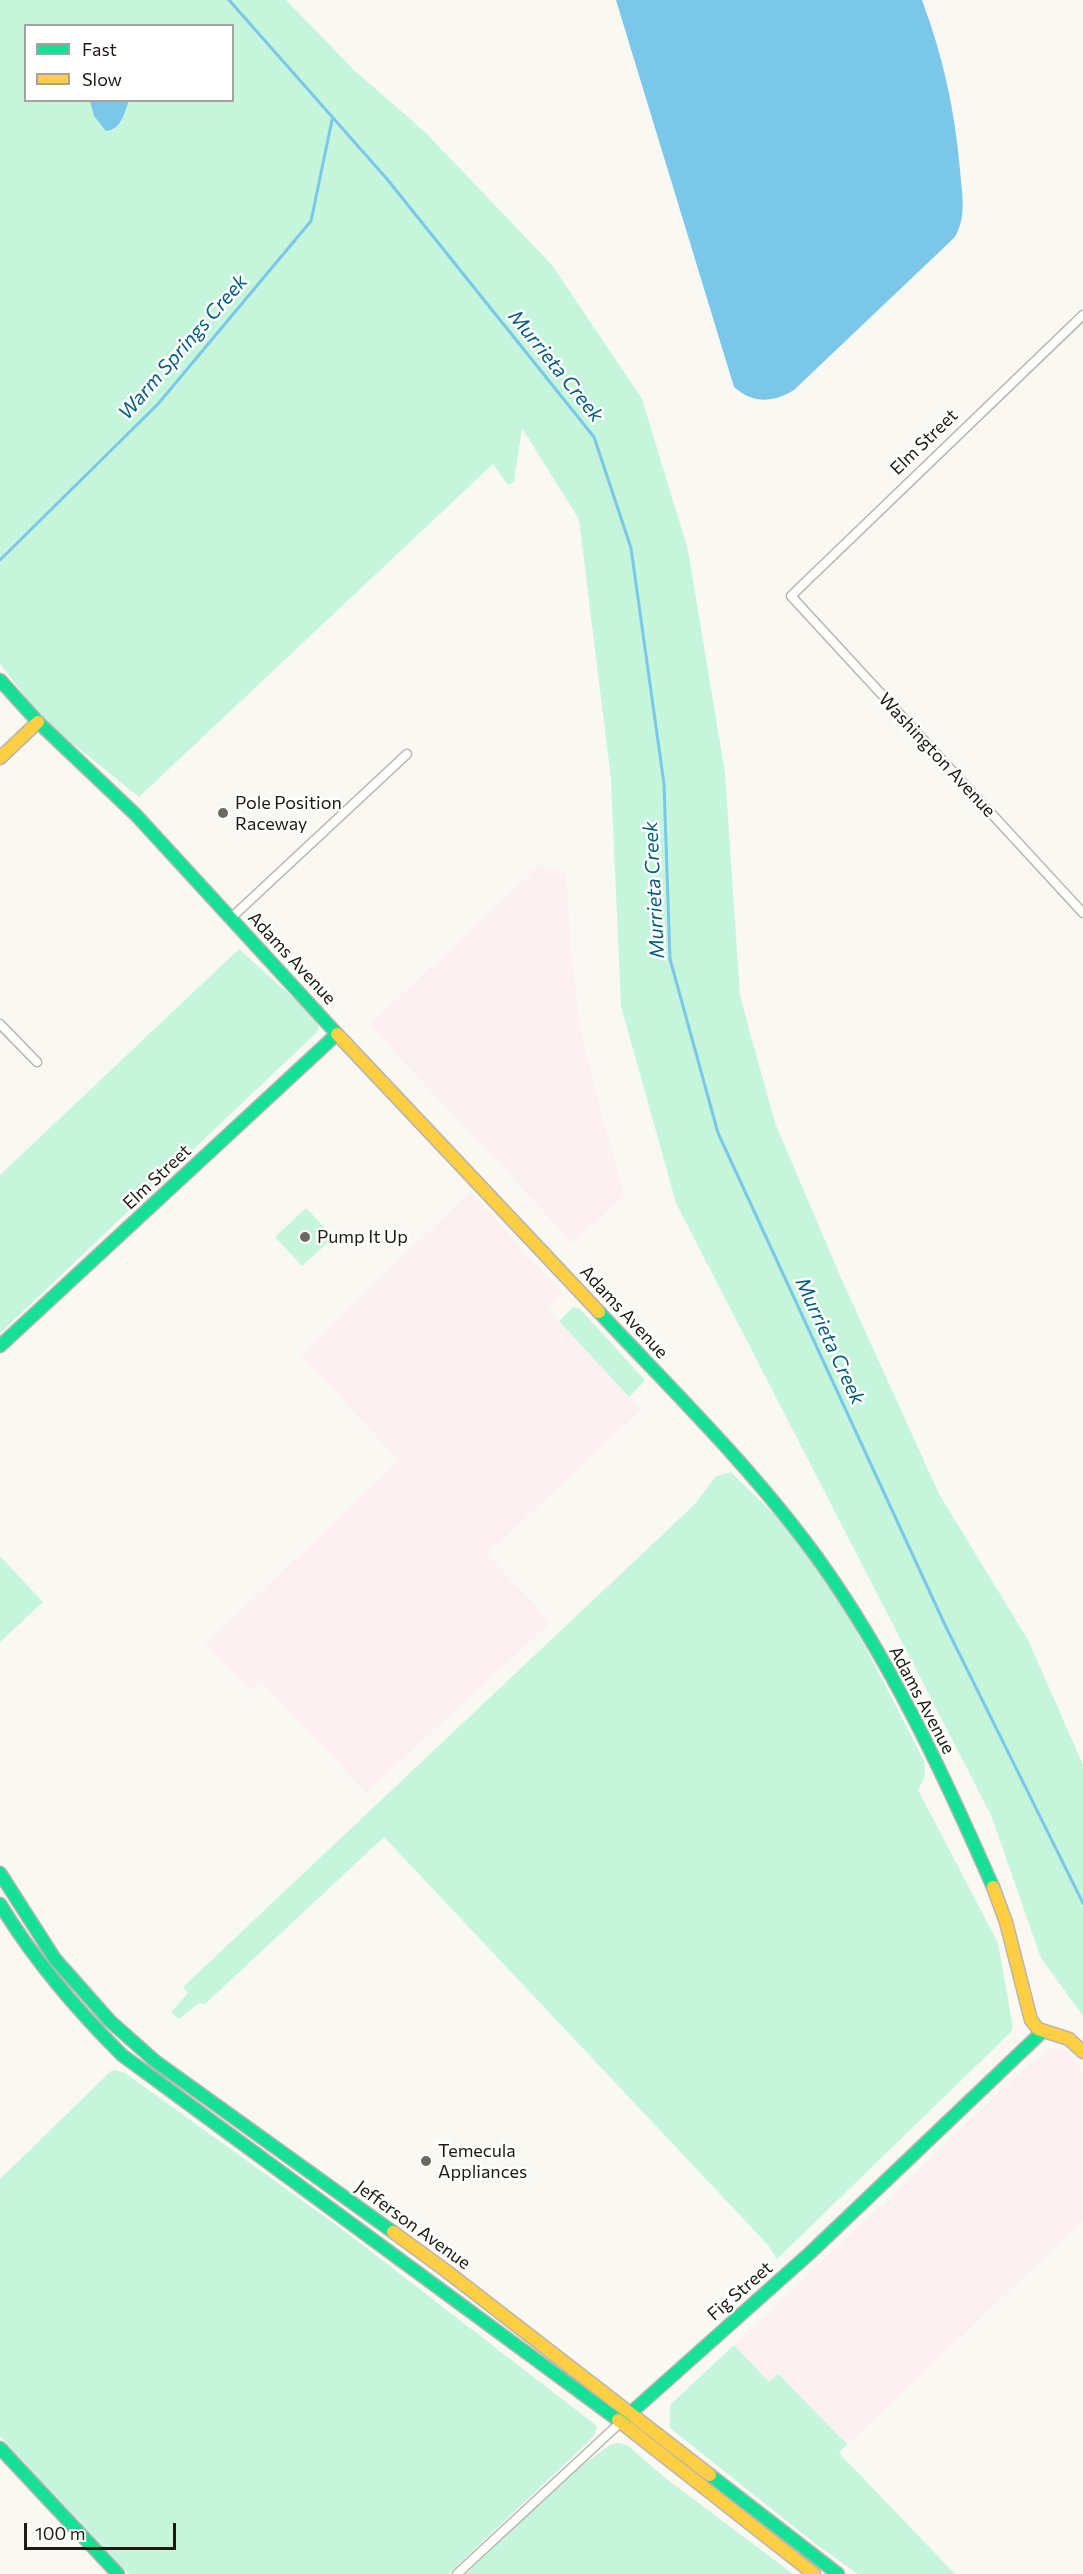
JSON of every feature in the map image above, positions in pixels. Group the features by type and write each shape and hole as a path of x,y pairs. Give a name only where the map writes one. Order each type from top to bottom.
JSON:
{"street":[{"name":"Elm Street","path":"791,596 1083,315"},
{"name":"Washington Avenue","path":"791,596 1083,913"},
{"name":"Adams Avenue","path":"0,680 38,722 136,815 337,1034 758,1482 823,1566 848,1602 899,1692 980,1856 1000,1902 1026,2004 1033,2023 1042,2032"},
{"path":"0,758 38,722"},
{"path":"231,918 406,754"},
{"path":"0,1024 38,1062"},
{"name":"Elm Street","path":"0,1346 337,1034"},
{"name":"Jefferson Avenue","path":"0,1873 55,1959 110,2021 155,2061 390,2230 626,2418 814,2574"},
{"name":"Jefferson Avenue","path":"0,1904 20,1938 40,1964 82,2015 122,2055 311,2194 626,2418 838,2574"},
{"path":"1042,2032 1069,2036 1083,2052"},
{"name":"Fig Street","path":"458,2574 626,2418 810,2253 1042,2032"},
{"path":"311,2194 349,2210 376,2229 383,2232 390,2230"},
{"path":"0,2448 118,2574"}],"shaded area":[{"path":"541,864 566,874 572,964 582,1039 624,1196 573,1243 369,1025"},
{"path":"470,1192 563,1293 548,1309 641,1410 487,1554 551,1622 366,1793 261,1681 249,1691 205,1644 399,1461 300,1354"},
{"path":"1047,2049 1069,2051 1083,2072 1083,2221 848,2444 778,2374 769,2382 734,2345 1022,2071"}],"green space":[{"path":"0,0 286,0 355,71 425,132 552,265 642,399 688,550 725,773 740,996 775,1123 841,1278 939,1494 1028,1640 1083,1765 1083,2016 1041,1958 991,1815 676,1203 621,1006 611,779 579,519 522,428 514,482 508,485 493,464 139,797 61,734 32,705 0,664"},
{"path":"239,949 313,1016 319,1027 317,1032 0,1333 0,1175"},
{"name":"Pump It Up","path":"306,1208 334,1237 302,1266 275,1237"},
{"path":"573,1307 580,1309 644,1379 644,1382 629,1397 559,1321"},
{"path":"731,1472 782,1523 828,1585 862,1642 924,1761 925,1776 918,1790 998,1943 1013,2027 1010,2033 777,2259 768,2245 384,1837 205,2004 199,2003 179,2019 171,2012 188,1993 183,1987 695,1504 716,1476"},
{"path":"0,1556 43,1602 0,1642"},
{"path":"111,2071 125,2073 343,2230 597,2426 595,2434 586,2444 448,2574 129,2574 0,2436 0,2179"},
{"path":"734,2345 769,2382 778,2374 847,2444 839,2453 955,2574 858,2574 817,2545 670,2428 670,2405"},
{"path":"619,2443 627,2445 664,2477 793,2574 466,2574 582,2463 609,2446"}],"water":[{"path":"616,0 922,0 942,63 955,126 962,196 959,229 955,237 794,390 786,394 763,400 741,393 734,387"},
{"path":"90,102 129,102 119,124 111,130 106,131 94,116"}],"waterway":[{"name":"Murrieta Creek","path":"229,0 387,179 594,437 631,548 664,784 670,959 718,1133 945,1625 1083,1903"},
{"name":"Warm Springs Creek","path":"0,560 158,404 311,221 332,120"}],"traffic: fast":[{"path":"0,680 38,722 136,815 337,1034"},
{"path":"0,1346 337,1034"},
{"path":"599,1312 766,1492 843,1595 891,1675 913,1717 955,1801 993,1887"},
{"path":"0,1873 55,1959 110,2021 155,2061 393,2232"},
{"path":"0,1904 56,1983 122,2055 618,2420"},
{"path":"625,2418 810,2253 1042,2032"},
{"path":"0,2448 118,2574"},
{"path":"710,2475 838,2574"}],"traffic: slow":[{"path":"0,758 38,722"},
{"path":"337,1034 599,1312"},
{"path":"993,1887 1006,1922 1031,2020 1038,2029 1069,2039 1083,2052"},
{"path":"393,2232 710,2475"},
{"path":"618,2420 814,2574"}],"place":[{"name":"Pole Position Raceway","path":"223,813"},
{"name":"Pump It Up","path":"305,1237"},
{"name":"Temecula Appliances","path":"426,2161"}]}
